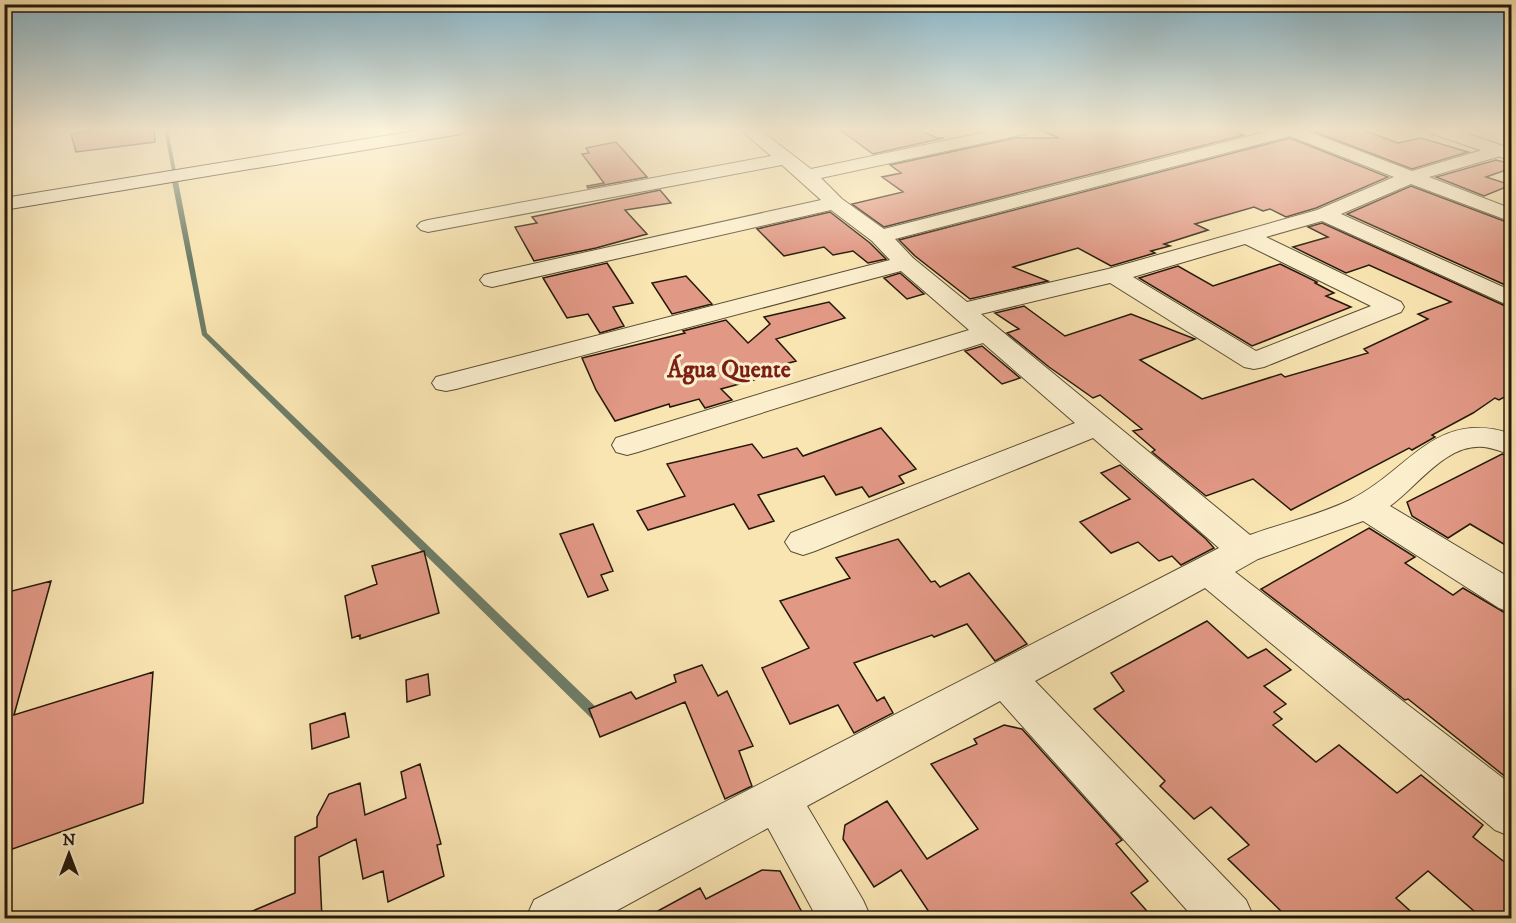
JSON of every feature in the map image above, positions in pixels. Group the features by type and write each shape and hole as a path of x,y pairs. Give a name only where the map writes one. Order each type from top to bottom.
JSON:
{"main road":[{"path":"4,204 199,172"}],"street":[{"path":"428,226 715,172"},
{"path":"803,172 835,203 880,236 905,263 1245,550"},
{"path":"807,175 821,172"},
{"path":"880,236 1126,172"},
{"path":"1397,172 1512,216"},
{"path":"962,311 1114,275 1324,214 1410,177 1430,172"},
{"path":"492,280 835,203"},
{"path":"1324,214 1512,300"},
{"path":"1114,275 1254,361 1392,307 1246,236"},
{"path":"446,383 905,263"},
{"path":"627,445 988,333"},
{"path":"803,542 1097,425"},
{"path":"552,918 1245,550 1366,507 1447,442 1468,436 1480,436 1502,440 1512,445"},
{"path":"1366,507 1512,598"},
{"path":"1207,570 1512,814"},
{"path":"1005,678 1228,918"},
{"path":"777,799 844,918"}],"building":[{"path":"596,172 643,172 647,177 588,188 587,186 604,183"},
{"path":"1099,172 884,227 852,204 903,192 882,177 901,173"},
{"path":"1159,172 1376,172 1388,177 1316,208 1286,217 1270,209 1263,211 1254,207 1195,224 1208,230 1164,244 1170,246 1151,251 1155,253 1111,266 1078,248 1013,267 1048,281 970,299 915,256 899,240"},
{"path":"1453,172 1500,172 1486,177 1511,185 1484,196 1436,177"},
{"path":"1411,186 1512,224 1512,288 1347,214"},
{"path":"660,190 671,203 625,210 647,234 596,248 534,261 515,227 537,223 532,217"},
{"path":"830,212 870,243 886,259 868,263 853,251 833,255 824,247 784,256 757,229"},
{"path":"1322,223 1512,309 1512,393 1499,400 1495,398 1432,435 1435,437 1412,450 1409,448 1291,510 1253,479 1206,496 1152,452 1155,450 1133,431 1142,429 1100,395 1093,398 1049,367 1007,333 1019,329 995,313 1024,306 1065,336 1131,314 1195,339 1140,360 1202,399 1281,374 1285,377 1368,353 1364,349 1428,319 1418,314 1451,302 1369,265 1346,273 1293,247 1328,237 1308,227"},
{"path":"607,263 633,303 613,307 624,326 600,333 588,314 567,318 543,278"},
{"path":"1280,264 1317,282 1315,283 1334,293 1326,296 1351,307 1252,346 1139,278 1178,266 1213,286"},
{"path":"900,273 924,294 907,299 884,278"},
{"path":"686,276 712,304 672,314 652,283"},
{"path":"829,302 845,318 776,339 796,361 771,368 776,374 721,389 732,400 705,408 699,399 670,407 669,404 615,421 596,390 582,358 685,333 683,331 726,320 748,343 770,324 764,317"},
{"path":"982,346 1020,378 1002,384 965,351"},
{"path":"881,428 916,469 899,476 904,483 869,497 862,487 836,495 824,476 758,495 774,521 749,529 734,504 648,530 637,511 685,496 667,464 752,444 763,458 797,448 803,456"},
{"path":"1502,454 1512,457 1512,549 1470,524 1448,538 1412,516 1407,502"},
{"path":"1120,465 1214,548 1181,565 1172,556 1159,561 1138,542 1111,553 1080,522 1130,499 1101,473"},
{"path":"593,524 613,571 601,575 608,590 588,597 560,534"},
{"path":"1369,528 1415,557 1405,563 1453,595 1463,588 1512,617 1512,782 1408,699 1405,700 1261,589"},
{"path":"898,539 931,582 935,581 940,587 969,573 1027,644 995,661 967,624 934,637 932,635 854,663 877,701 884,697 893,713 854,733 838,705 790,724 762,668 809,648 780,601 850,578 836,558"},
{"path":"424,551 439,613 360,639 360,635 352,638 345,596 377,584 372,566"},
{"path":"51,581 14,715 153,672 143,803 4,852 4,593"},
{"path":"1207,621 1248,658 1266,649 1291,670 1264,686 1286,704 1274,712 1282,719 1273,725 1316,762 1339,745 1397,793 1421,775 1483,825 1473,837 1512,868 1512,918 1482,918 1428,871 1396,898 1418,918 1288,918 1228,859 1249,845 1211,807 1194,819 1160,786 1165,781 1094,709 1124,691 1111,673"},
{"path":"702,665 718,696 727,691 753,746 739,751 752,786 725,799 685,702 600,737 589,709 631,692 636,699 676,682 674,675"},
{"path":"428,674 430,695 407,702 406,680"},
{"path":"345,713 349,737 312,749 310,724"},
{"path":"1004,725 1022,729 1122,840 1116,844 1148,881 1131,893 1153,918 933,918 901,870 874,887 843,839 845,825 887,801 927,859 978,829 931,764 977,744 974,739"},
{"path":"420,764 441,844 437,845 444,876 388,902 383,871 363,879 356,839 319,857 322,918 236,918 295,893 295,837 317,827 317,817 329,794 360,783 365,815 406,798 401,772"},
{"path":"762,870 780,871 805,918 645,918 700,888 706,899"}],"waterway":[{"path":"175,181 204,334 596,715"}],"district":[{"name":"Água Quente","path":"729,370"}]}
